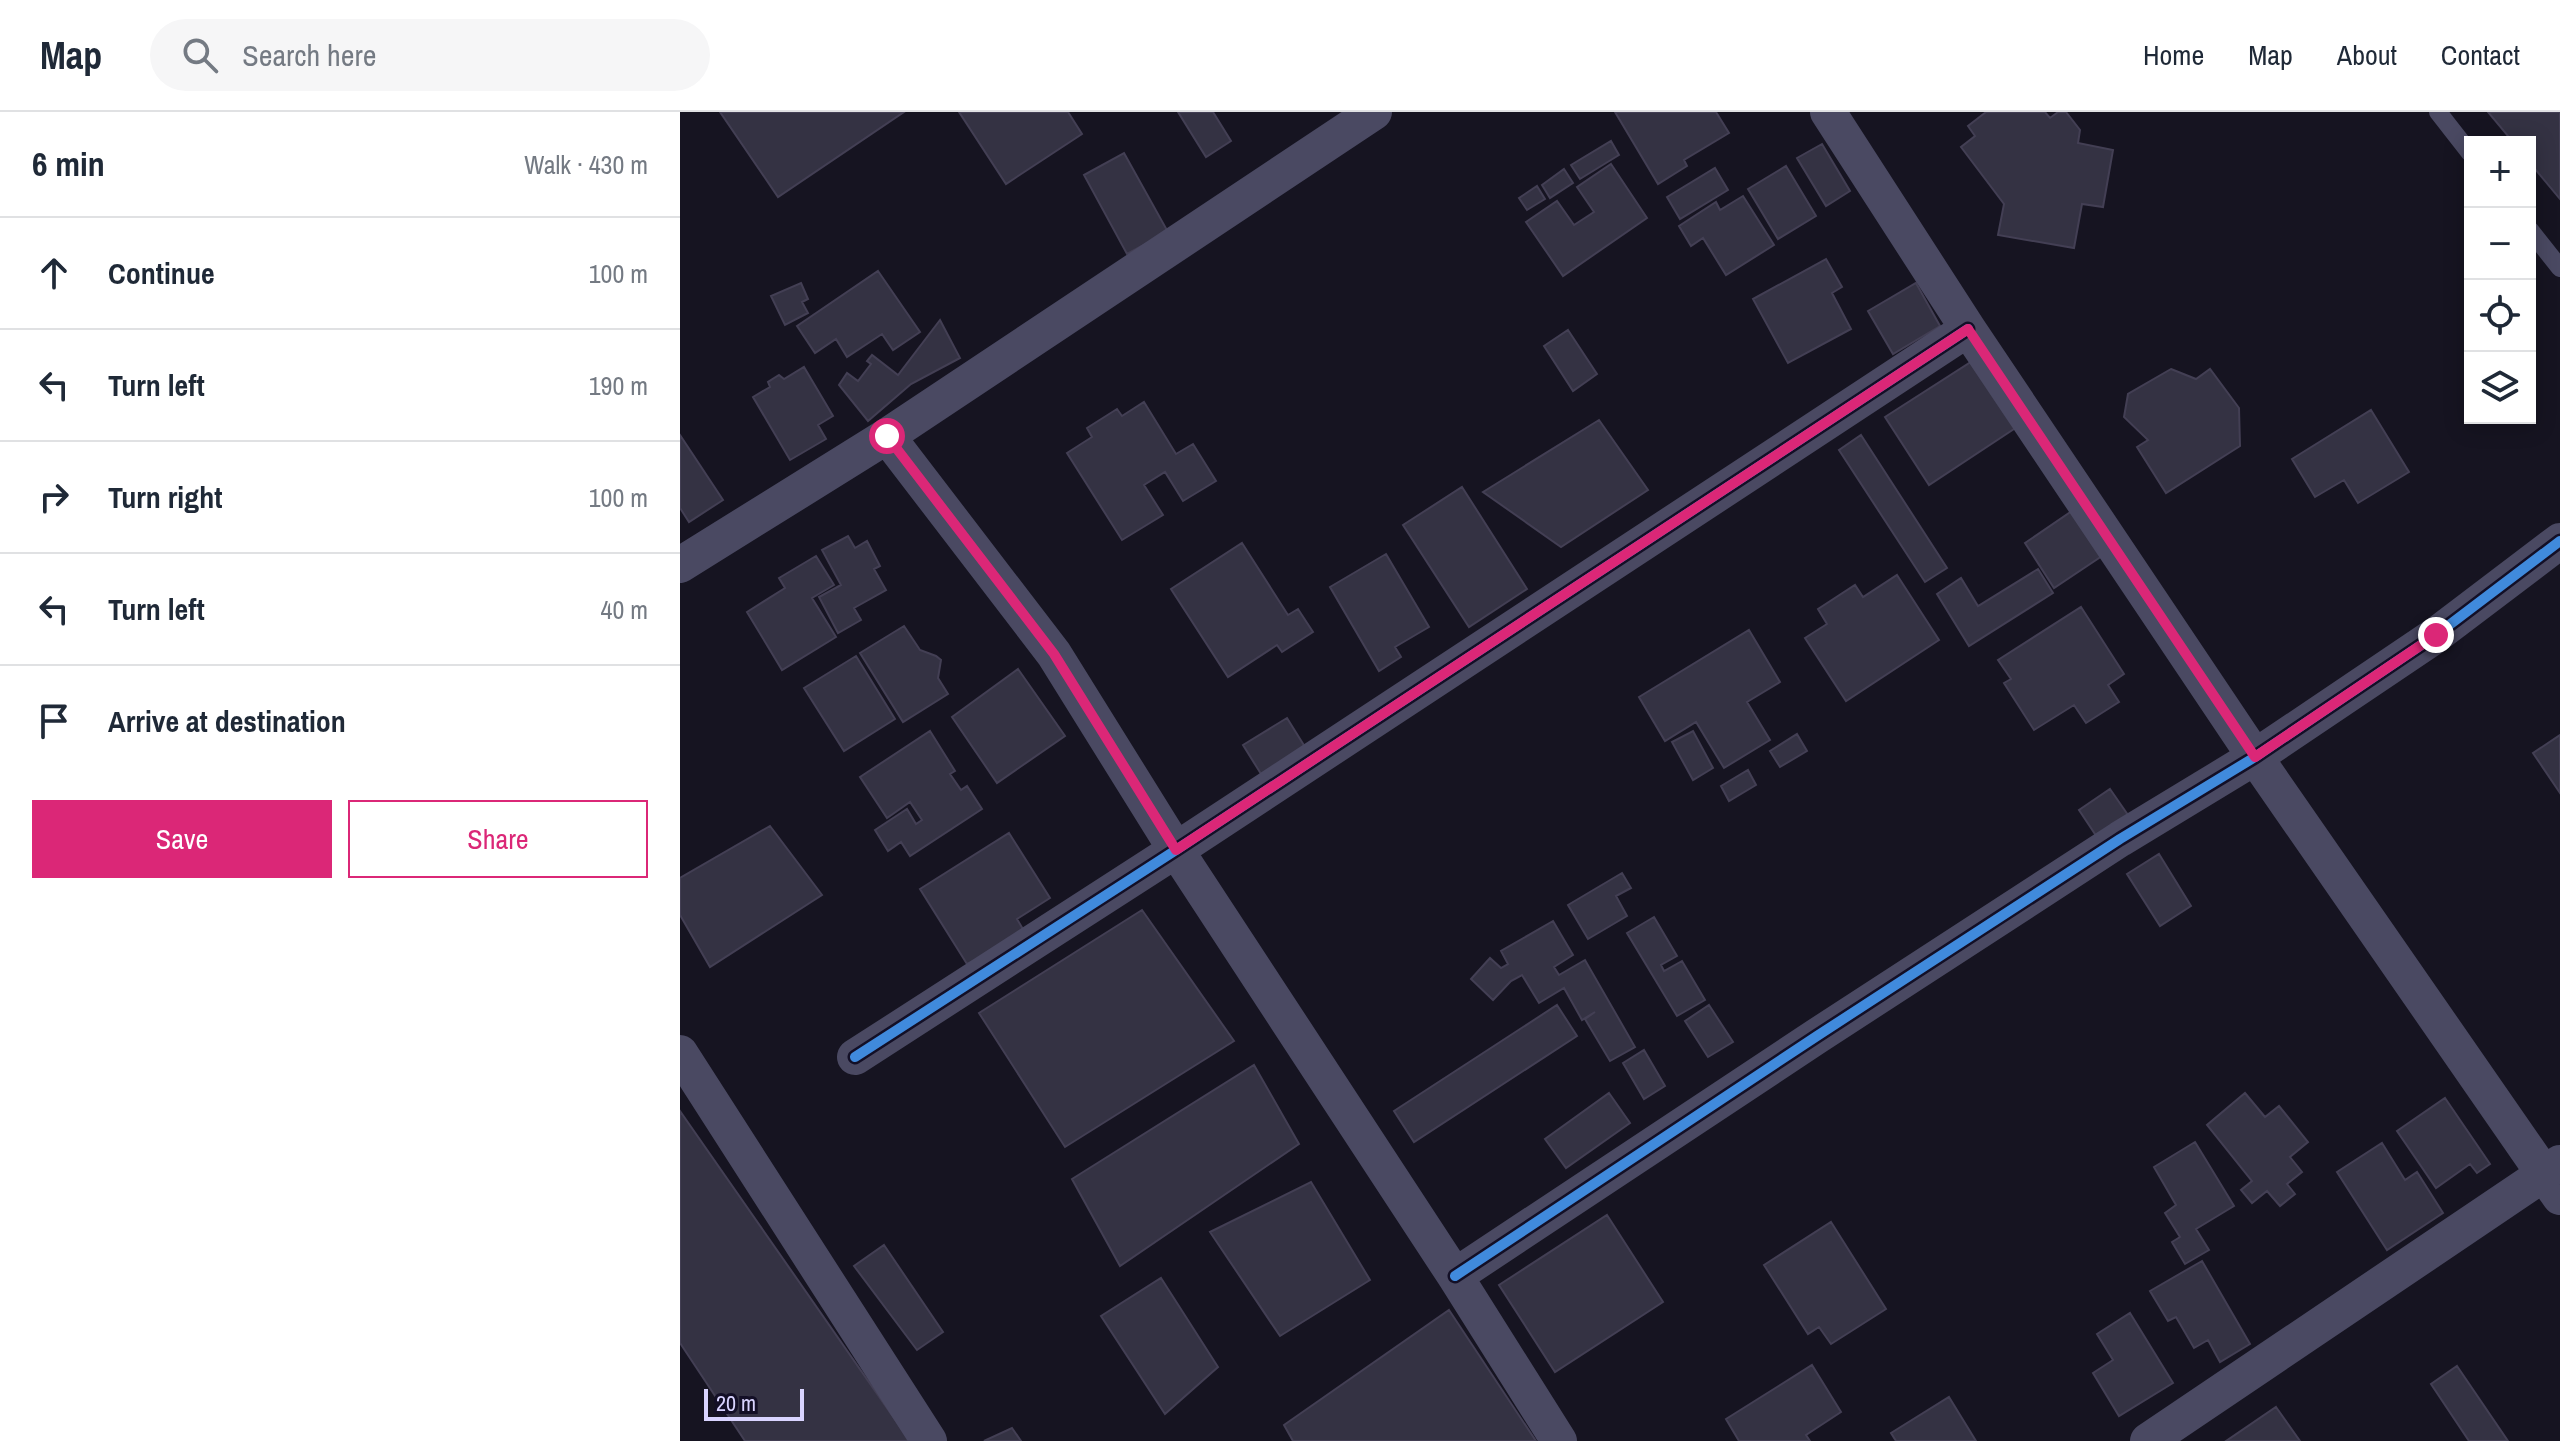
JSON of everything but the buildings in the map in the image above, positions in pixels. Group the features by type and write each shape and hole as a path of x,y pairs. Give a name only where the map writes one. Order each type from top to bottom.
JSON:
{"street":[{"path":"680,565 887,436 1374,112"},
{"path":"1828,112 1968,329 2255,757 2555,1178 2148,1441"},
{"path":"855,1057 1176,850 1968,329"},
{"path":"887,436 1054,654 1176,850 1455,1276 1559,1441"},
{"path":"1455,1276 2120,839 2255,757 2436,635 2560,541"},
{"path":"680,1053 929,1441"}],"lane":[{"path":"2438,112 2464,145"},
{"path":"2536,238 2560,268"}],"cycle path":[{"path":"855,1057 1176,850 1968,329"},
{"path":"1455,1276 2120,839 2255,757 2436,635 2560,541"}],"route":[{"path":"887,436 1054,654 1176,850 1968,329 2255,757 2436,635"}]}
